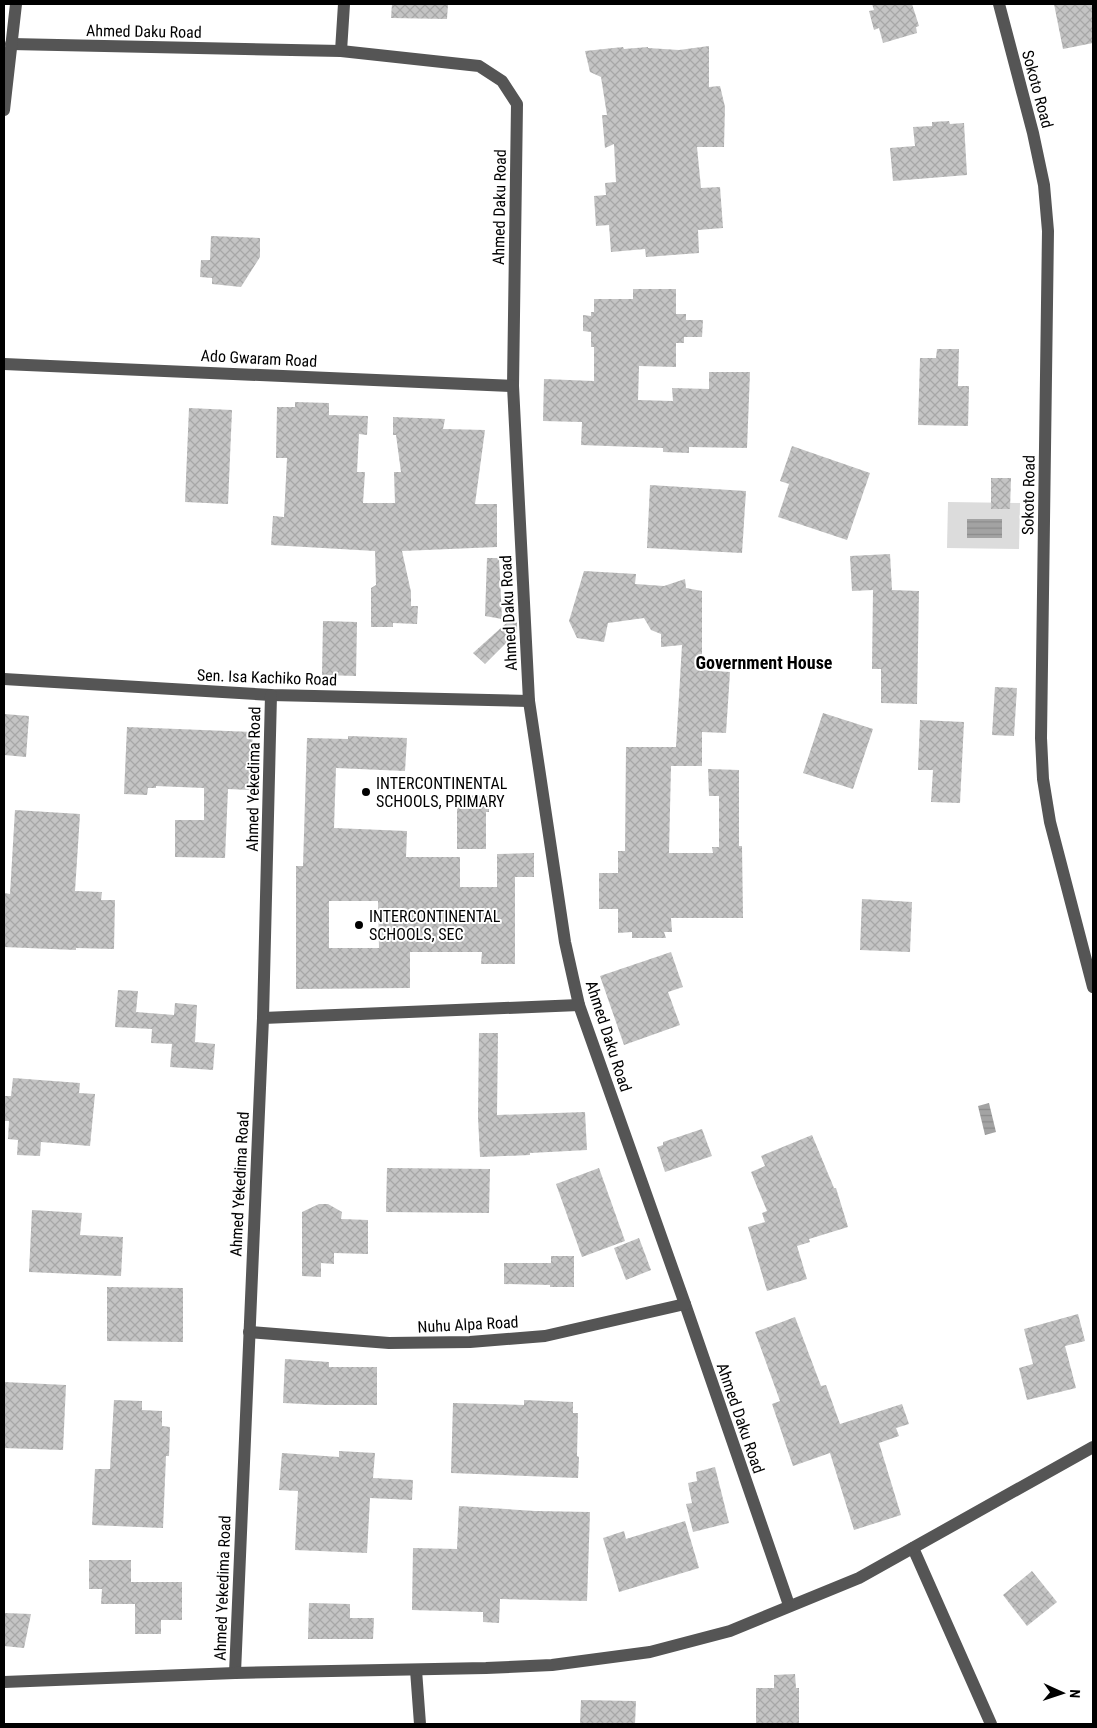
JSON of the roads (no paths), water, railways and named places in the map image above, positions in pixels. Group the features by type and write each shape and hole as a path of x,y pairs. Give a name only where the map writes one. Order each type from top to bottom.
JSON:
{"street":[{"path":"4,110 16,4"},
{"path":"341,51 344,4"},
{"name":"Sokoto Road","path":"999,4 1033,133 1044,185 1048,231 1044,450 1042,780 1050,822 1093,987"},
{"name":"Ahmed Daku Road","path":"11,44 341,51 479,66 502,81 517,104 513,386 529,700 565,942 579,1005 789,1605"},
{"name":"Ado Gwaram Road","path":"4,364 513,386"},
{"name":"Sen. Isa Kachiko Road","path":"4,679 271,695 529,700"},
{"name":"Ahmed Yekedima Road","path":"235,1674 264,1018 271,695"},
{"path":"264,1018 579,1005"},
{"name":"Nuhu Alpa Road","path":"249,1332 389,1343 470,1342 545,1336 685,1304"},
{"path":"4,1682 416,1670 552,1664 650,1652 730,1631 789,1605 859,1578 1093,1447"},
{"path":"913,1548 992,1724"},
{"path":"416,1670 420,1724"}],"place":[{"name":"INTERCONTINENTAL SCHOOLS, PRIMARY","path":"366,792"},
{"name":"INTERCONTINENTAL SCHOOLS, SEC","path":"359,925"}],"district":[{"name":"Government House","path":"764,663"}]}
